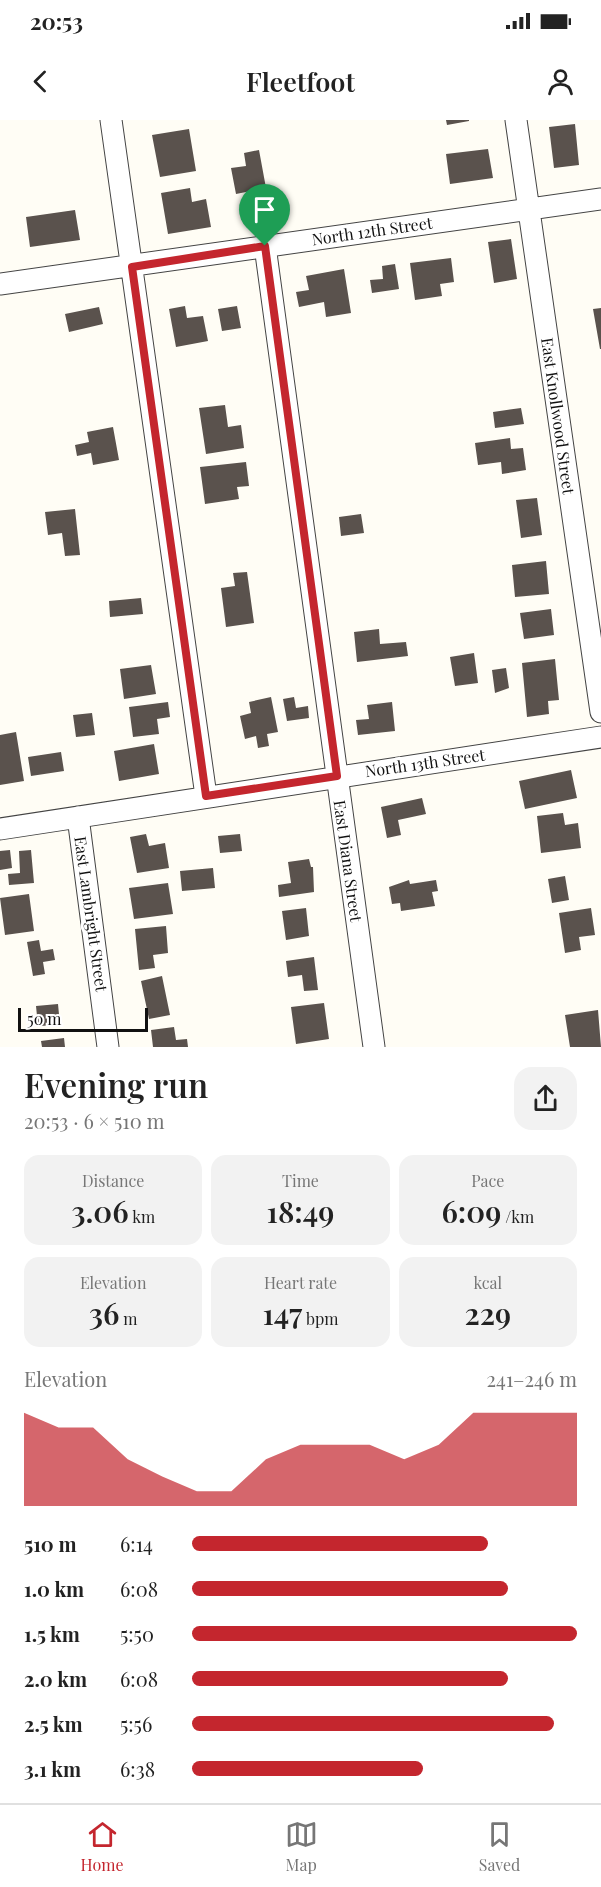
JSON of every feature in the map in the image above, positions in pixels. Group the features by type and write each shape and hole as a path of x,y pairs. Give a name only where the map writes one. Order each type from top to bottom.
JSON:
{"street":[{"path":"111,120 206,796"},
{"name":"East Knollwood Street","path":"516,120 601,712"},
{"name":"North 12th Street","path":"0,284 132,267 601,198"},
{"name":"East Diana Street","path":"265,246 374,1047"},
{"name":"North 13th Street","path":"0,828 601,737"},
{"name":"East Lambright Street","path":"78,817 108,1047"}],"building":[{"path":"446,120 469,120 469,121 447,125"},
{"path":"575,124 579,165 554,168 549,127"},
{"path":"189,129 196,171 160,177 152,135"},
{"path":"488,149 493,178 450,184 446,154"},
{"path":"259,150 266,188 236,194 231,168 246,166 244,153"},
{"path":"190,188 192,202 206,199 211,227 168,234 161,193"},
{"path":"75,210 80,240 30,247 26,217"},
{"path":"511,239 517,279 494,283 488,242"},
{"path":"451,258 454,282 440,284 442,296 415,300 410,263"},
{"path":"395,264 399,289 372,293 370,280 383,279 382,266"},
{"path":"344,269 351,313 326,317 324,302 299,307 296,292 309,290 306,276"},
{"path":"185,306 187,318 203,316 208,341 176,347 169,309"},
{"path":"237,306 241,328 222,331 218,309"},
{"path":"99,307 103,324 69,332 65,314"},
{"path":"601,308 601,349 600,349 593,309"},
{"path":"225,405 228,427 241,425 244,448 206,454 199,408"},
{"path":"521,408 524,424 495,428 493,412"},
{"path":"113,427 119,460 93,465 91,453 77,456 75,445 89,442 87,432"},
{"path":"510,438 511,449 523,448 526,470 502,474 501,462 478,465 475,443"},
{"path":"246,462 249,486 237,487 239,499 205,504 200,467"},
{"path":"537,498 542,535 521,538 516,500"},
{"path":"75,509 80,555 65,556 62,533 48,535 45,512"},
{"path":"361,514 364,533 341,536 339,517"},
{"path":"546,561 549,594 515,597 512,565"},
{"path":"247,572 254,623 226,627 221,588 235,586 233,573"},
{"path":"141,598 143,614 110,617 109,601"},
{"path":"551,609 554,635 524,639 520,613"},
{"path":"379,629 380,644 406,642 408,656 357,662 354,632"},
{"path":"474,653 478,683 455,686 450,657"},
{"path":"555,659 559,700 548,701 549,714 527,717 522,663"},
{"path":"151,665 156,694 124,699 120,669"},
{"path":"506,668 509,688 495,693 492,670"},
{"path":"271,697 278,732 267,734 269,746 258,748 256,736 245,739 240,716 251,713 249,702"},
{"path":"294,697 296,708 308,706 309,718 287,721 283,699"},
{"path":"168,702 170,717 157,719 159,734 133,737 129,707"},
{"path":"392,702 395,731 358,735 356,720 369,719 367,705"},
{"path":"92,713 95,735 76,737 73,715"},
{"path":"16,732 24,781 0,785 0,735"},
{"path":"154,744 159,774 119,781 114,751"},
{"path":"61,752 64,771 31,776 28,757"},
{"path":"571,770 577,798 525,809 519,781"},
{"path":"422,798 426,814 398,820 401,835 387,838 381,807"},
{"path":"563,813 565,825 578,823 581,848 541,853 537,816"},
{"path":"146,834 149,846 165,843 169,868 137,873 130,837"},
{"path":"240,834 242,851 220,853 218,836"},
{"path":"10,850 12,868 0,870 0,851"},
{"path":"31,850 34,883 9,885 8,874 20,873 19,851"},
{"path":"309,859 313,867 314,892 279,897 278,885 291,883 288,862"},
{"path":"213,868 215,888 182,891 180,871"},
{"path":"565,876 569,900 552,903 548,879"},
{"path":"409,880 410,884 436,880 438,891 432,892 435,906 401,911 400,903 392,904 389,887"},
{"path":"168,883 173,914 134,919 129,888"},
{"path":"29,894 34,931 5,935 0,898"},
{"path":"306,908 309,936 286,940 282,911"},
{"path":"591,908 595,935 579,937 581,950 565,953 559,913"},
{"path":"166,926 168,953 153,955 155,968 139,970 135,929"},
{"path":"39,940 41,951 53,949 55,960 43,962 45,974 33,976 27,942"},
{"path":"314,957 318,990 304,991 302,975 288,977 286,961"},
{"path":"162,976 170,1015 149,1019 141,981"},
{"path":"324,1003 329,1039 296,1044 291,1007"},
{"path":"58,1004 60,1025 38,1026 36,1006"},
{"path":"598,1010 601,1047 570,1047 565,1015"},
{"path":"174,1027 176,1040 187,1039 188,1047 153,1047 151,1030"},
{"path":"64,1038 65,1047 42,1047 41,1041"}],"route":[{"path":"265,246 337,776 206,796 132,267 265,246"}]}
